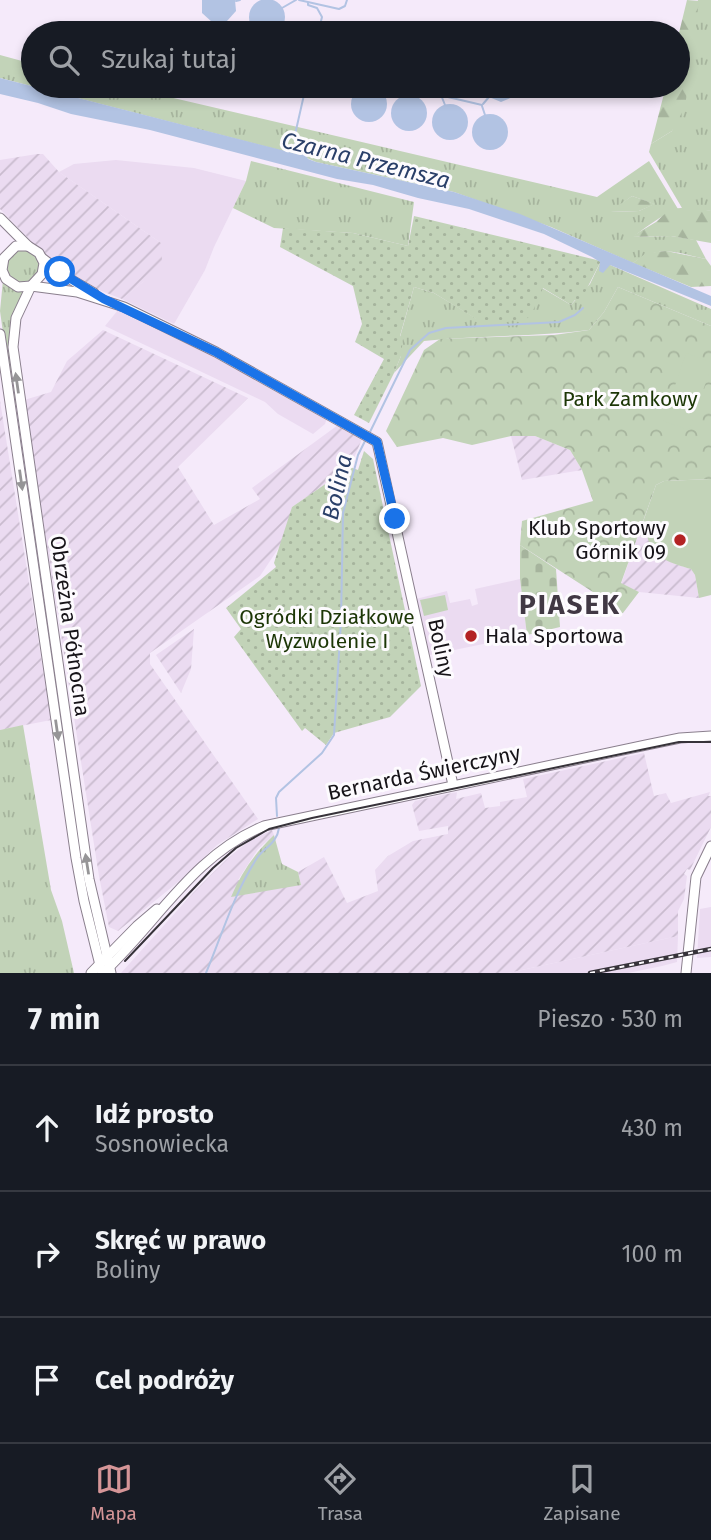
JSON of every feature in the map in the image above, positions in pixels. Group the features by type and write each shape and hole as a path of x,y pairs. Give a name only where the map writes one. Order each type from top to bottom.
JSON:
{"street":[{"path":"0,218 42,258 104,299"},
{"path":"28,246 11,249 1,268 11,284 18,287 77,292 104,299"},
{"path":"31,286 42,274 42,258"},
{"name":"Obrzeżna Północna","path":"22,451 12,342 16,318 31,286"},
{"name":"Boliny","path":"104,299 216,352 377,442 453,785"},
{"name":"Obrzeżna Północna","path":"0,334 22,451 51,653 76,859 84,901 106,968"},
{"name":"Obrzeżna Północna","path":"51,653 106,968"},
{"name":"Bernarda Świerczyny","path":"106,968 129,935 169,900 215,853 264,826 680,738 711,736"},
{"path":"686,973 694,885 711,846"},
{"name":"Bernarda Świerczyny","path":"91,973 106,968 148,927 169,900"},
{"path":"101,931 113,939 129,935"}],"shaded area":[{"path":"43,154 59,172 161,243 162,261 143,282 122,299 86,285 62,268 42,252 0,209 0,160"},
{"path":"116,160 194,168 246,181 205,270 174,324 122,299 143,282 161,243 59,172 74,164"},
{"path":"118,310 209,354 327,418 325,424 313,434 278,414 265,402 105,326"},
{"path":"103,330 248,398 178,467 214,525 260,499 252,488 338,425 362,439 350,467 292,507 282,543 260,576 150,653 150,664 258,819 217,845 183,878 118,931 109,927 99,876 24,400 51,392 67,361"},
{"path":"0,401 51,720 0,730"},
{"path":"511,436 535,436 570,450 582,470 522,480"},
{"path":"638,536 647,536 675,564 691,569 695,575 699,598 639,592 621,584"},
{"path":"520,579 527,635 430,655 416,599 447,591 450,603 470,599 472,606 478,604 475,589"},
{"path":"194,629 191,669 181,693 156,655"},
{"path":"644,753 654,796 666,793 671,803 710,792 708,796 711,796 711,827 690,870 687,869 684,874 687,876 684,899 678,911 678,936 508,973 121,973 227,859 249,841 272,830 274,835 258,849 238,880 301,885 298,872 324,857 347,903 378,891 375,870 388,856 413,841 448,834 448,826 419,831 412,805 415,801 457,792 456,799 481,793 485,808 500,806 500,802 527,797 523,779"},
{"path":"711,907 711,957 697,958 700,909"},
{"path":"678,936 677,962 662,966 628,973 508,973"}],"green space":[{"path":"687,0 699,1 690,69 690,21 682,21"},
{"path":"698,0 711,0 711,211 682,208 649,152 651,144 672,131 679,98 690,98 690,40"},
{"path":"0,55 21,61 21,83 0,78"},
{"path":"77,98 173,98 597,197 649,161 678,209 662,216 633,237 671,236 696,240 706,259 660,252 642,257 633,263 551,227 454,192 316,162 302,156","holes":["632,196 654,204 639,211 611,212"]},
{"path":"663,98 686,98 685,107 672,131 651,144"},
{"path":"251,161 414,202 408,246 353,233 274,228 233,208 246,181"},
{"path":"632,196 655,204 639,211 609,212"},
{"path":"691,207 711,211 711,243 671,236 631,237 656,222 670,209"},
{"path":"414,216 601,261 580,302 575,300 571,305 543,288 531,315 525,320 481,322 434,293 414,287 400,336 403,338 401,356 369,423 354,415 384,359 355,342 362,324 353,286 280,247 283,228 353,233 408,246"},
{"path":"23,250 35,254 39,266 35,278 23,282 11,278 7,266 11,254"},
{"path":"666,251 706,259 711,266 711,286 691,287 633,263 646,253"},
{"path":"601,261 711,309 711,326 618,287 604,312 589,330 424,341 394,373 401,356 400,337 414,287 434,293 477,319 530,314 542,288 571,305 590,284"},
{"path":"3,280 24,291 11,333 11,359 17,403 13,405 0,311"},
{"name":"Park Zamkowy","path":"618,287 711,326 711,479 664,481 656,485 621,583 639,592 623,613 614,615 596,594 520,545 522,521 593,501 582,470 570,450 535,436 511,436 472,445 443,438 397,447 386,431 424,350 440,339 554,335 589,330 604,312"},
{"path":"686,353 711,362 689,430 663,421"},
{"name":"Ogródki Działkowe Wyzwolenie I","path":"364,451 373,459 421,686 390,717 334,733 326,745 305,728 302,731 234,637 241,629 226,608 276,567 274,563 292,507 350,467 358,470"},
{"name":"Klub Sportowy Górnik 09","path":"711,479 711,595 699,598 695,575 691,569 664,559 654,550 647,536 638,536 656,485 664,481"},
{"path":"520,545 556,569 560,627 527,635 520,579"},
{"path":"445,595 448,610 424,616 420,600"},
{"path":"23,725 51,890 62,921 74,973 0,973 0,730"},
{"path":"274,835 282,864 298,872 301,885 231,897 249,864"}],"water":[{"path":"267,-1 274,1 283,10 284,21 250,21 249,17 255,5"},
{"path":"202,0 235,0 236,11 227,21 211,21 202,13"},
{"path":"0,78 21,83 21,98 78,98 301,155 294,143 298,142 308,159 316,162 454,192 520,214 711,296 711,306 610,265 603,273 599,271 600,262 544,234 469,209 373,185 337,179 150,130 71,114 0,94"},
{"path":"353,98 385,98 387,104 382,117 369,122 356,117 351,104"},
{"path":"418,98 427,113 422,126 409,131 396,126 391,113 396,100"},
{"path":"491,98 511,98 501,102"},
{"path":"450,104 463,109 468,122 463,135 450,140 437,135 432,122 437,109"},
{"path":"490,114 503,119 508,132 503,145 490,150 477,145 472,132 477,119"}],"waterway":[{"path":"236,1 240,0"},
{"path":"282,8 296,0"},
{"path":"299,0 339,9 345,6 347,0"},
{"path":"308,3 317,8 322,17 321,21"},
{"name":"Czarna Przemsza","path":"296,142 294,139 303,98"},
{"path":"442,98 445,105"},
{"path":"452,98 482,105"},
{"path":"483,104 488,98"},
{"path":"482,106 485,115"},
{"name":"Bolina","path":"369,434 410,350 429,333 446,328 559,322 583,308"},
{"name":"Bolina","path":"277,816 276,798 279,792 322,753 334,735 341,621 343,513 358,455 366,439"},
{"name":"Bolina","path":"206,973 242,885 257,858 276,837 279,828"}],"tram line":[{"path":"125,961 213,868 236,848 269,829 679,742 711,742"}],"railway":[{"path":"590,973 711,949"}],"place":[{"name":"Klub Sportowy Górnik 09","path":"680,540"},
{"name":"Hala Sportowa","path":"471,636"}],"district":[{"name":"PIASEK","path":"570,604"}],"route":[{"path":"60,272 104,299 216,352 377,442 395,519"}]}
